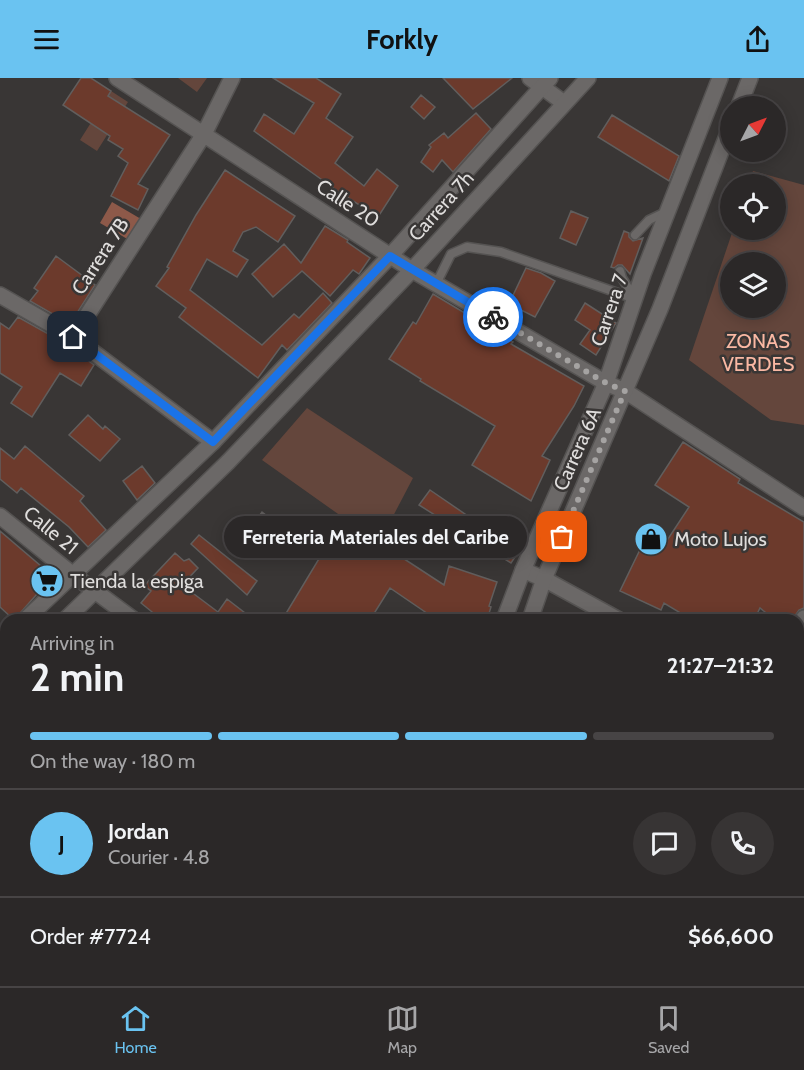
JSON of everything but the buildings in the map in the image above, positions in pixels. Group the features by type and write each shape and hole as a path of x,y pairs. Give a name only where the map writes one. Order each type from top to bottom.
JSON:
{"street":[{"name":"Calle 20","path":"117,78 412,270 606,383 625,391 804,508"},
{"name":"Carrera 7B","path":"73,337 204,134 232,78"},
{"name":"Carrera 7h","path":"94,591 228,462 412,270 588,78"},
{"name":"Carrera 7","path":"506,614 523,570 606,383 635,299 720,78"},
{"path":"743,96 750,78"},
{"name":"Carrera 7h","path":"72,574 213,442 390,256 541,81"},
{"path":"541,81 564,103"},
{"name":"Carrera 6A","path":"532,614 544,579 660,309 720,154"},
{"path":"0,295 73,337 213,442"},
{"name":"Calle 21","path":"0,516 126,614"},
{"path":"523,570 608,614"},
{"path":"31,614 72,574"},
{"path":"71,614 94,591"}],"lane":[{"path":"635,235 649,220 668,211"},
{"path":"436,284 451,254 467,247 501,252 635,299"},
{"path":"620,271 635,299"}],"green space":[{"path":"178,78 207,78 197,92"},
{"path":"111,91 128,102 97,151 80,140"},
{"name":"ZONAS VERDES","path":"786,180 804,185 804,425 771,420 689,360 720,268 720,318 786,318 786,252 726,252 730,240 786,240"},
{"path":"307,408 413,478 379,543 262,460"}],"shaded area":[{"path":"112,202 141,219 129,240 100,223"}],"way so far":[{"path":"493,317 606,383 625,391 562,537"}],"place":[{"name":"Ferreteria Materiales del Caribe","path":"562,537"},
{"name":"Moto Lujos","path":"651,539"},
{"name":"Tienda la espiga","path":"47,581"}],"route":[{"path":"73,337 213,442 390,256 493,317"}]}
